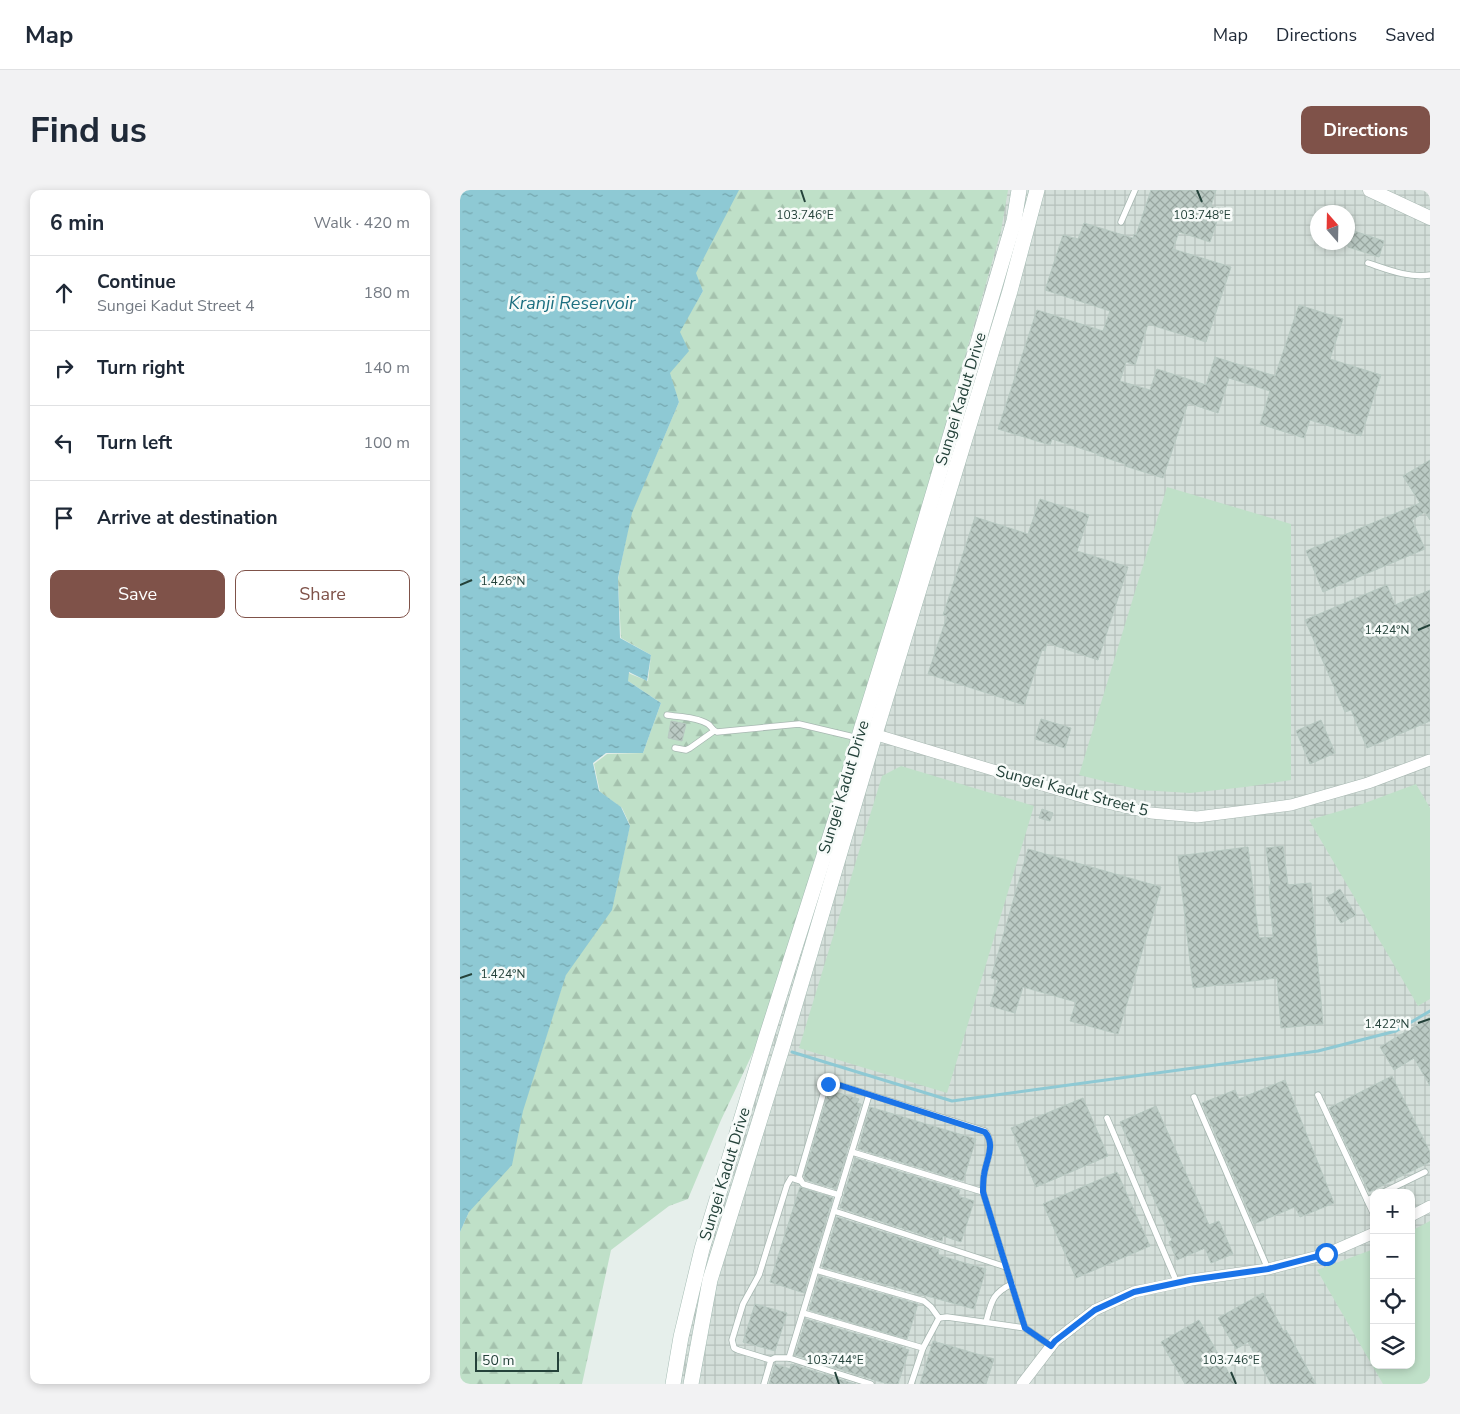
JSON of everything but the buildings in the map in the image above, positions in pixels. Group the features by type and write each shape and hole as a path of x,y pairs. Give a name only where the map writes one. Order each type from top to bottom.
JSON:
{"main road":[{"name":"Sungei Kadut Drive","path":"691,1384 710,1280 786,1036 865,734 910,572 1014,221 1019,190"},
{"name":"Sungei Kadut Drive","path":"673,1384 681,1337 702,1250 765,1041 843,796 1010,291 1037,190"}],"street":[{"path":"1370,190 1430,218"},
{"name":"Sungei Kadut Street 5","path":"865,734 1090,799 1151,813 1197,816 1291,805 1368,783 1430,760"},
{"path":"1415,1214 1430,1206"},
{"path":"1022,1384 1055,1341 1095,1310 1134,1292 1177,1283 1268,1269 1326,1254 1370,1236"}],"lane":[{"path":"1121,222 1135,190"},
{"path":"1368,263 1407,275 1430,275"},
{"path":"667,715 698,720 708,724 714,732"},
{"path":"675,748 686,750 714,732 722,733 799,724 865,734"},
{"path":"800,1180 799,1177 828,1084 833,1083 869,1094 985,1132 990,1137 991,1144 984,1176 983,1192 1025,1328"},
{"path":"789,1358 869,1094"},
{"path":"1318,1095 1370,1206"},
{"path":"1194,1097 1268,1269"},
{"path":"1107,1118 1177,1283"},
{"path":"852,1152 983,1192"},
{"path":"1390,1189 1425,1172"},
{"path":"838,1195 803,1184 800,1180 791,1178 787,1185 759,1275 743,1304 732,1340 734,1348 738,1350 771,1360 775,1358 789,1358 871,1384"},
{"path":"834,1210 1006,1267"},
{"path":"816,1270 924,1301 932,1307 939,1318"},
{"path":"986,1322 992,1299 997,1293 1012,1284"},
{"path":"802,1313 923,1348"},
{"path":"939,1318 947,1317 1025,1328 1051,1346"},
{"path":"911,1384 923,1348 939,1318"},
{"path":"764,1384 771,1360"}],"shaded area":[{"path":"1002,190 1430,190 1430,1384 673,1384"}],"green space":[{"path":"738,190 1008,190 1001,231 784,987 721,1120 688,1199 669,1206 611,1250 582,1384 460,1384 460,1232 522,1112 566,974 612,908 630,825 622,808 600,792 594,764 607,754 643,753 661,703 628,681 628,673 648,681 651,655 621,638 618,579 631,514 679,402 669,372 679,332 703,291 695,274"},
{"path":"1167,487 1291,524 1291,780 1190,793 1140,790 1079,775"},
{"path":"901,766 1034,806 947,1093 799,1048 882,776"},
{"path":"1416,784 1430,808 1430,999 1418,1006 1309,820 1357,806"},
{"path":"1430,1221 1430,1384 1383,1384 1374,1369 1415,1369 1415,1229"},
{"path":"1370,1250 1370,1362 1317,1270"}],"water":[{"name":"Kranji Reservoir","path":"460,190 739,190 696,273 703,291 680,332 689,351 670,373 679,402 632,513 618,578 620,638 651,655 647,681 629,672 628,681 661,703 643,753 606,753 593,763 599,791 621,807 630,826 612,910 566,975 523,1111 512,1165 469,1212 460,1232"}],"waterway":[{"path":"792,1052 952,1101 1318,1051 1396,1031 1430,1011"}],"route":[{"path":"828,1084 833,1083 985,1132 990,1137 991,1144 984,1176 983,1192 1025,1328 1051,1346 1095,1310 1134,1292 1190,1280 1268,1269 1326,1254"}]}
